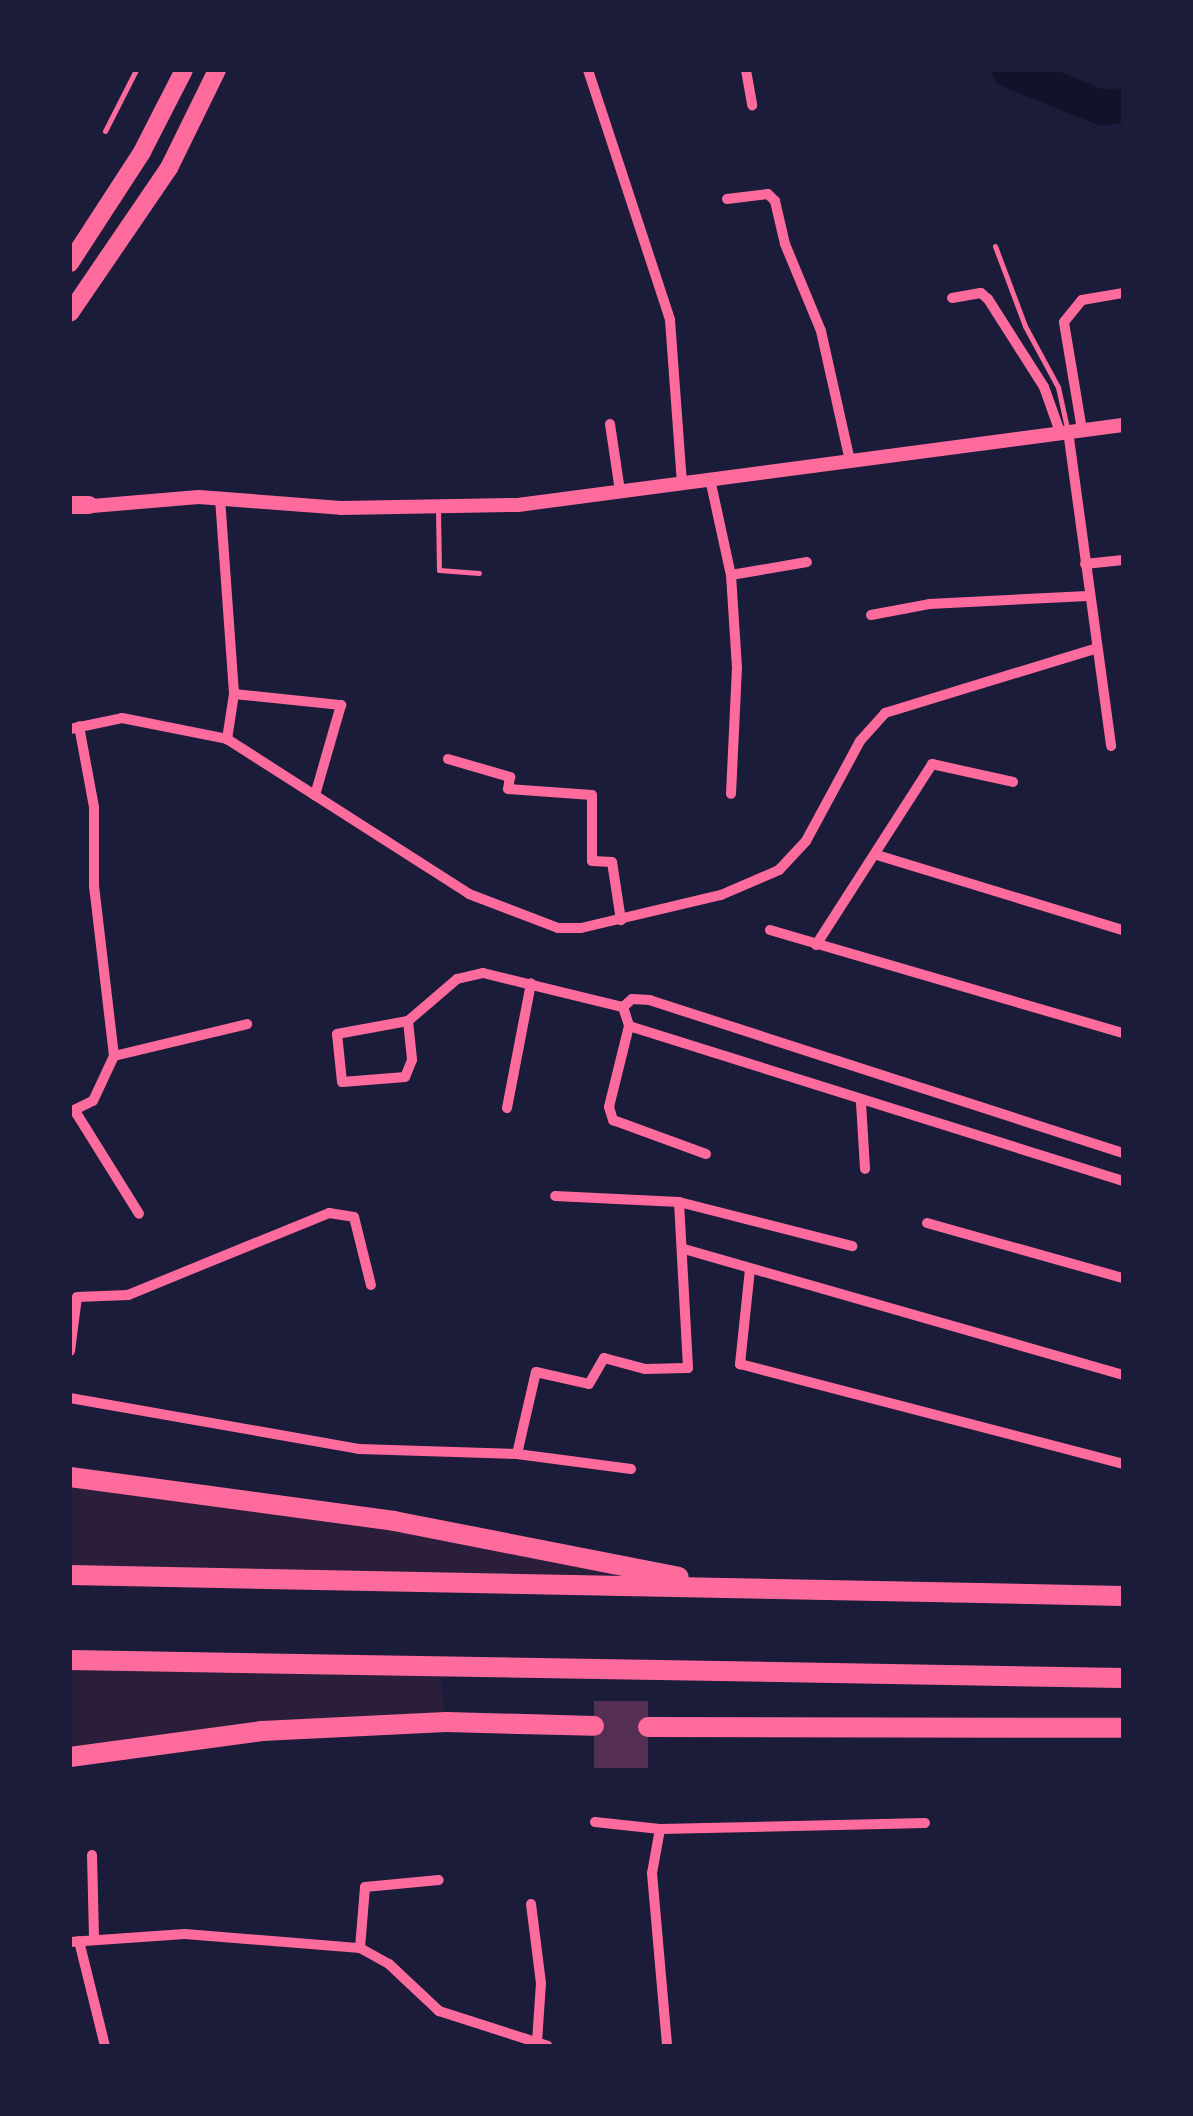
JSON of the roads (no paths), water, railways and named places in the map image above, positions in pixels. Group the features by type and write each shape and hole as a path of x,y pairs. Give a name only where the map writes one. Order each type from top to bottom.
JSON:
{"highway":[{"path":"70,1478 394,1521 738,1588"},
{"path":"70,1575 1123,1596"},
{"path":"70,1660 1123,1678"},
{"path":"70,1757 262,1731 446,1722 594,1726"},
{"path":"648,1726 1123,1728"}],"main road":[{"path":"70,263 142,152 184,70"},
{"path":"70,313 169,168 217,70"}],"street":[{"path":"588,70 670,320 682,482"},
{"path":"746,70 752,105"},
{"path":"727,199 768,194 775,201 790,260 822,331 850,461"},
{"path":"952,298 974,293 988,299 1070,431"},
{"path":"1111,746 1088,596 1070,431 1064,322 1082,300 1123,293"},
{"path":"610,424 620,491"},
{"path":"76,506 220,498 438,508 620,491 1123,426"},
{"path":"710,479 731,575 736,667 730,794"},
{"path":"220,498 234,694 227,739"},
{"path":"1085,564 1123,560"},
{"path":"731,575 807,562"},
{"path":"871,615 929,604 1088,596"},
{"path":"140,1214 72,1112 93,1101 114,1056 94,887 94,807 75,728 122,718 227,739 468,894 558,928 621,920 721,895 779,870 806,840 860,741 886,713 1097,648"},
{"path":"234,694 342,705 315,795"},
{"path":"448,759 510,776 508,789 592,795 592,861 612,862 621,920"},
{"path":"816,945 878,855 932,764 1013,782"},
{"path":"878,855 1123,930"},
{"path":"770,930 1123,1033"},
{"path":"408,1021 412,1060 405,1077 342,1082 337,1034 408,1021 457,979 483,972 623,1007"},
{"path":"506,1108 531,983"},
{"path":"623,1007 632,998 650,1000 1123,1153"},
{"path":"623,1007 629,1026 609,1107 613,1120 706,1154"},
{"path":"114,1056 247,1024"},
{"path":"629,1026 861,1103 1123,1181"},
{"path":"861,1103 865,1169"},
{"path":"555,1196 679,1202 852,1246"},
{"path":"517,1454 536,1372 589,1384 604,1358 646,1368 688,1368 679,1202"},
{"path":"70,1351 77,1297 128,1295 328,1213 354,1217 371,1285"},
{"path":"927,1223 1123,1278"},
{"path":"684,1249 1123,1375"},
{"path":"750,1269 740,1364 1123,1464"},
{"path":"70,1398 358,1448 517,1454 631,1469"},
{"path":"596,1822 660,1829 925,1823"},
{"path":"660,1829 652,1872 668,2046"},
{"path":"92,1854 94,1939"},
{"path":"360,1948 365,1887 439,1880"},
{"path":"105,2046 74,1942 262,1936 360,1948 389,1964 439,2011 542,2043 541,1983 531,1904"}],"lane":[{"path":"105,131 136,70"},
{"path":"995,246 1025,326 1058,387 1070,431"},
{"path":"438,508 440,570 480,573"}],"waterway":[{"path":"1009,70 1101,107 1123,105"}]}
